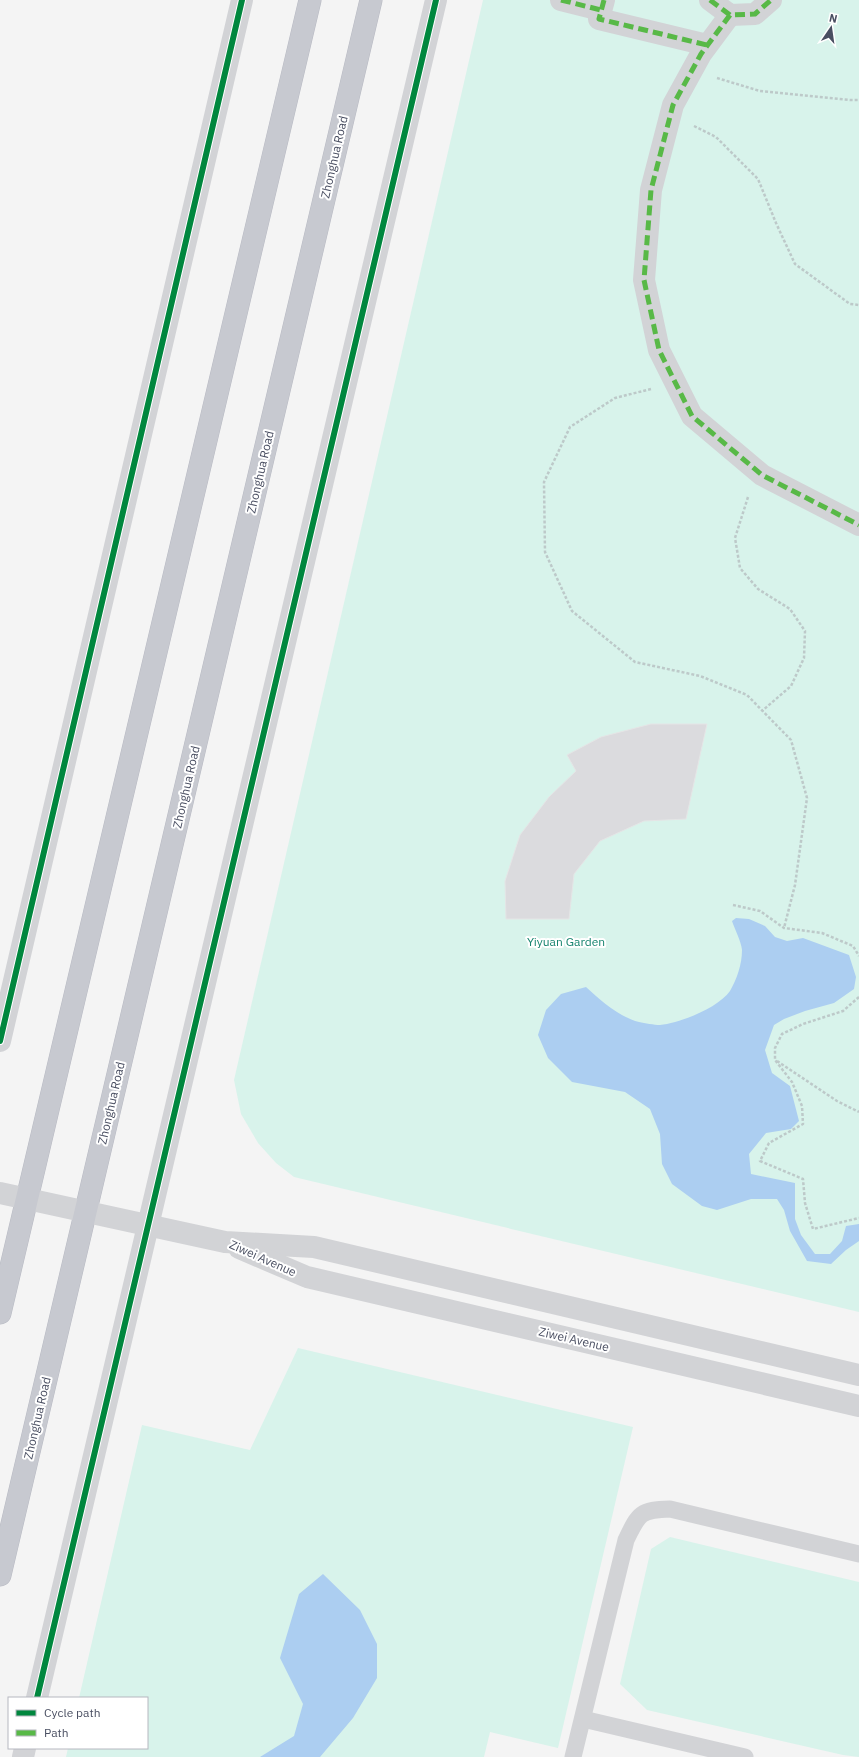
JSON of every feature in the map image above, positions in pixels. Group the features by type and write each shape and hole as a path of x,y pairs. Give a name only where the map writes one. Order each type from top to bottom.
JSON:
{"highway":[{"path":"0,1313 310,0"},
{"name":"Zhonghua Road","path":"0,1575 371,0"}],"street":[{"path":"0,1041 242,0"},
{"path":"37,1697 436,0"},
{"path":"561,0 602,5 599,19 707,45"},
{"path":"710,0 730,15 756,14 771,0"},
{"path":"730,15 707,45 673,104 651,190 644,280 659,350 692,416 762,475 859,525"},
{"path":"0,1193 225,1242"},
{"name":"Ziwei Avenue","path":"225,1242 314,1247 859,1375"},
{"name":"Ziwei Avenue","path":"225,1242 307,1277 859,1406"}],"lane":[{"path":"573,1757 626,1540 636,1518 650,1510 670,1509 859,1554"},
{"path":"582,1719 745,1757"}],"path":[{"path":"692,70 760,92 859,100"},
{"path":"671,113 716,137 758,179 776,224 795,264 850,304 859,306"},
{"path":"675,383 615,398 570,427 544,482 545,552 572,612 635,662 700,676 747,695 791,740 807,798 795,885 784,928"},
{"path":"762,475 746,500 735,538 740,568 758,589 790,609 805,631 804,658 791,686 762,711"},
{"path":"733,905 760,911 784,928 822,934 853,946 859,956"},
{"path":"859,997 842,1010 803,1024 782,1034 775,1048 775,1060 792,1082 802,1106 803,1124 769,1143 760,1161 802,1179 805,1203 813,1229 859,1218"},
{"path":"775,1060 837,1101 859,1112"}],"green space":[{"name":"Yiyuan Garden","path":"483,0 859,0 859,1312 294,1177 276,1163 258,1143 241,1114 234,1080"},
{"path":"298,1348 633,1427 558,1748 490,1732 484,1757 66,1757 68,1749 148,1749 148,1697 79,1697 142,1425 250,1450"},
{"path":"670,1537 859,1582 859,1757 843,1755 647,1710 620,1684 651,1549"}],"water":[{"path":"736,918 749,919 765,926 775,937 787,941 803,938 849,955 856,977 854,989 834,1003 805,1011 784,1019 774,1025 765,1050 772,1073 790,1086 799,1121 791,1129 766,1133 749,1154 751,1174 795,1183 795,1219 801,1235 815,1254 830,1254 842,1241 846,1226 859,1224 859,1241 846,1250 831,1264 807,1261 790,1231 784,1210 777,1199 751,1199 717,1210 702,1206 672,1184 662,1164 660,1134 650,1109 625,1092 572,1082 548,1058 538,1035 546,1010 561,994 586,987 617,1012 639,1022 660,1025 668,1024 688,1018 708,1009 730,991 739,971 742,950 732,921"},
{"path":"323,1574 360,1610 377,1644 377,1678 353,1718 320,1757 260,1757 294,1736 303,1704 280,1658 299,1594"}],"building":[{"path":"651,724 707,724 686,819 644,821 600,841 574,874 569,919 506,919 505,881 520,835 549,797 576,771 567,755 601,737"}],"marked path":[{"path":"561,0 601,10"},
{"path":"604,0 599,19 707,45"},
{"path":"710,0 730,15 755,14 771,0"},
{"path":"730,15 701,54 673,105 651,190 644,280 659,350 692,416 762,475 859,525"}],"cycle path":[{"path":"0,1041 242,0"},
{"path":"37,1697 436,0"}]}
